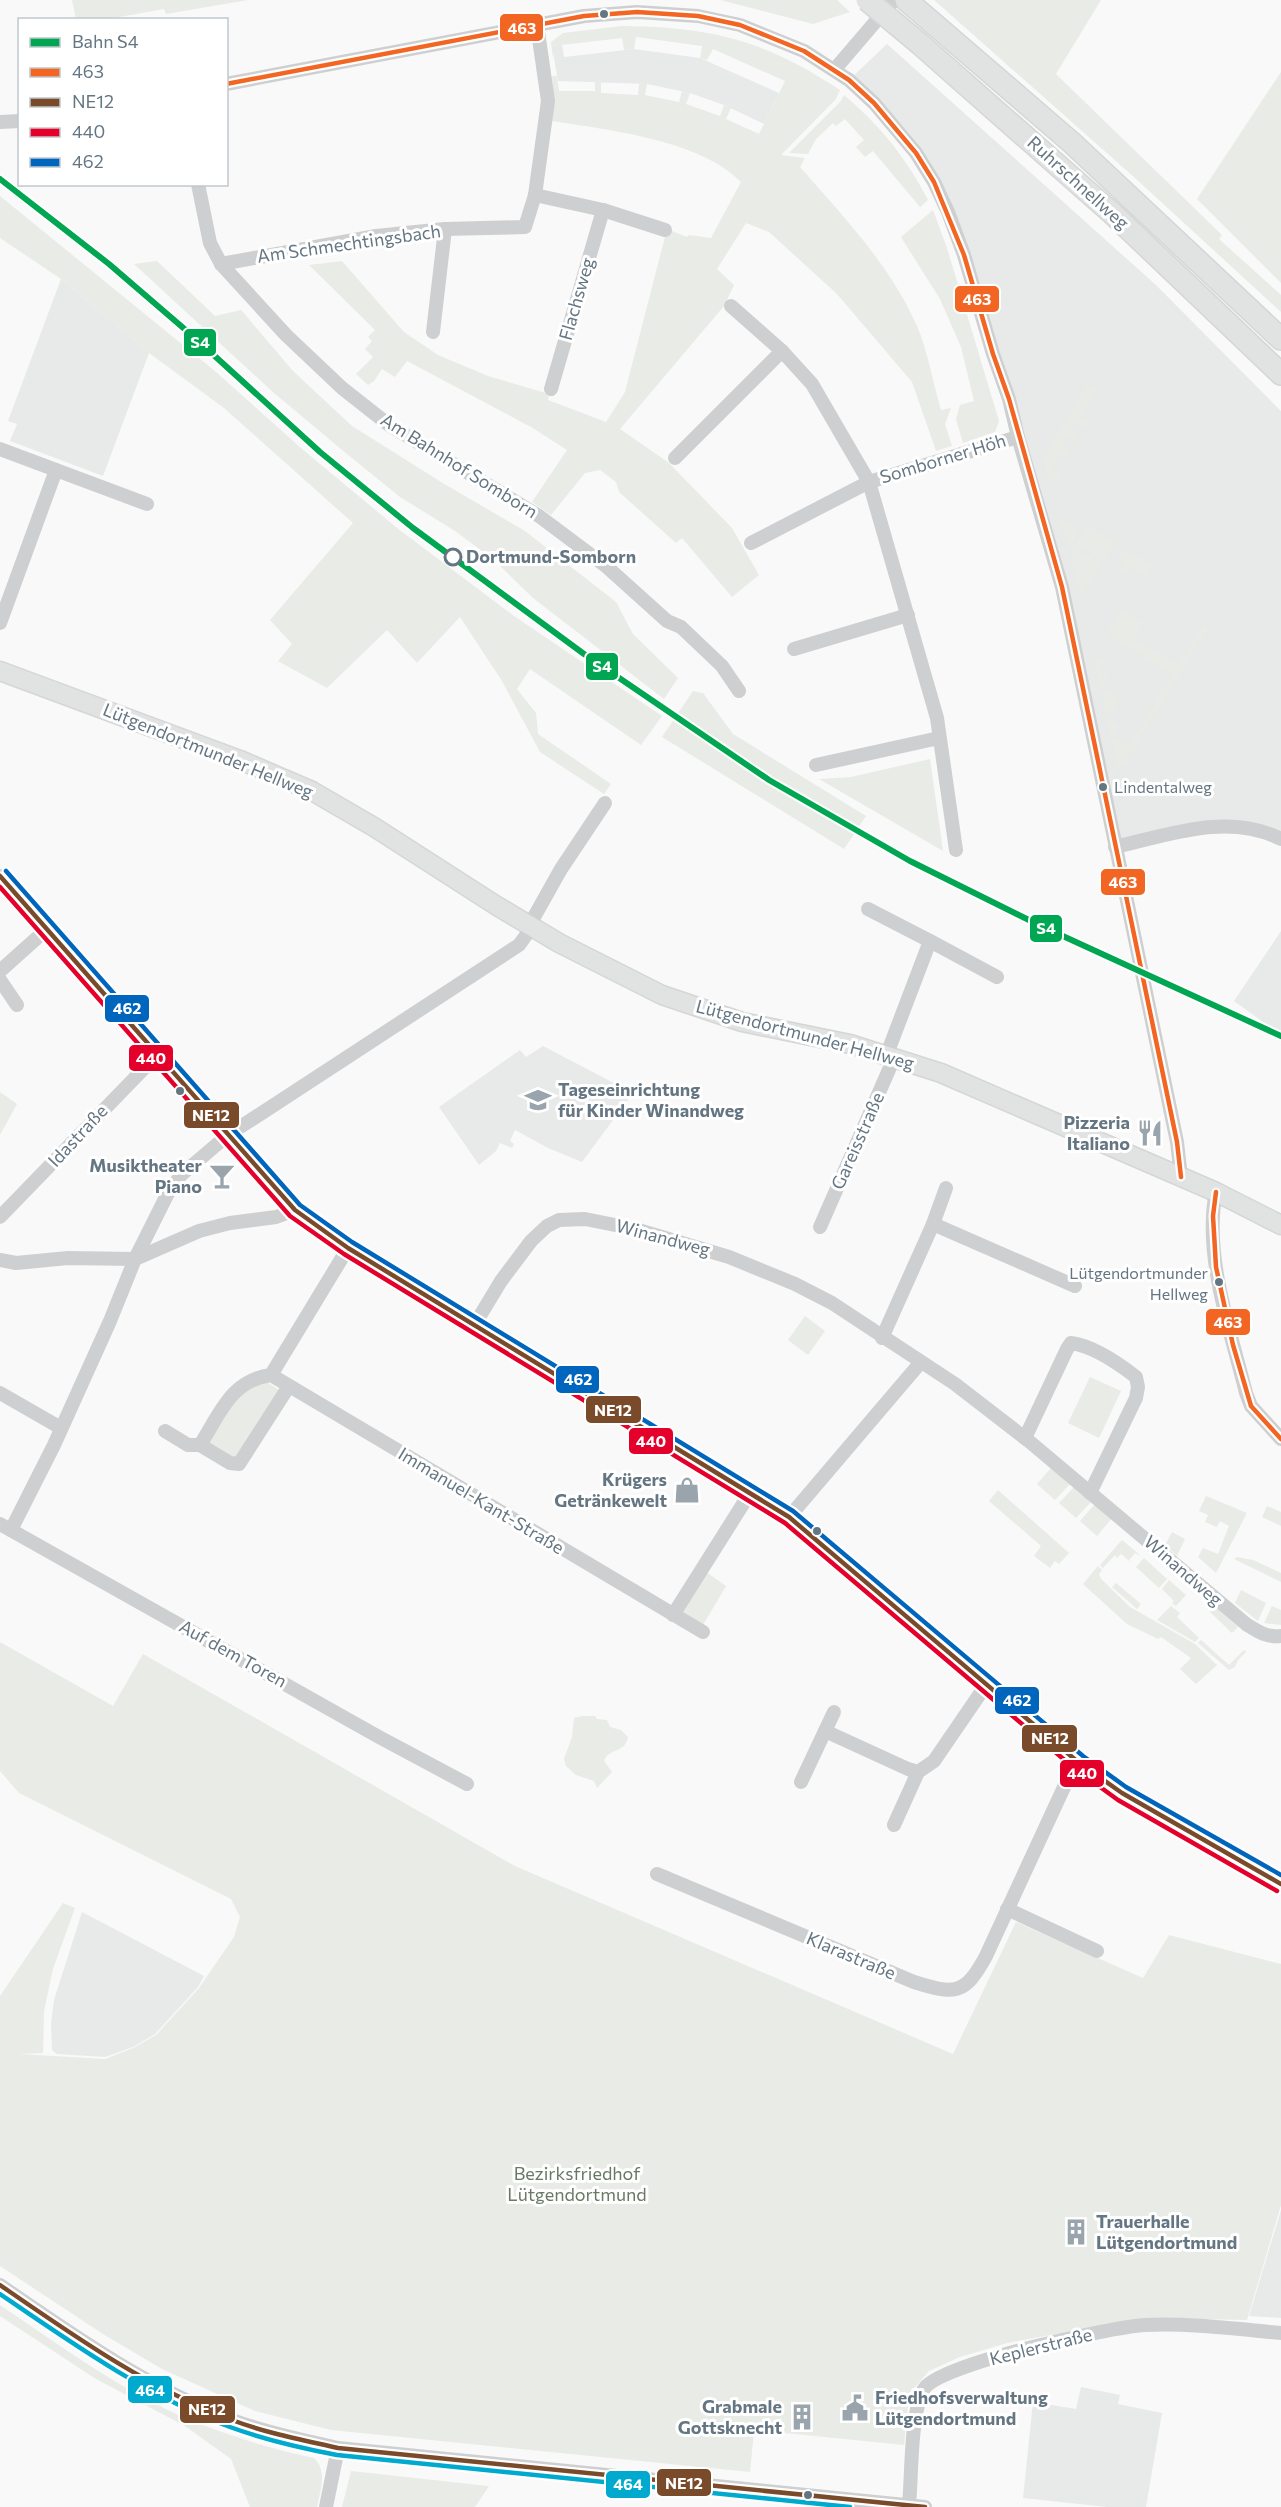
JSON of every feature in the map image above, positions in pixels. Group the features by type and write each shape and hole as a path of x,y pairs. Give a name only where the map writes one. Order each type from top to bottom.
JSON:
{"highway":[{"name":"Ruhrschnellweg","path":"867,0 1096,199 1281,374"},
{"name":"Ruhrschnellweg","path":"906,0 1131,196 1281,339"}],"main road":[{"name":"Lütgendortmunder Hellweg","path":"0,671 240,760 312,791 375,827 531,927 624,977 691,1006 742,1022 821,1037 891,1055 998,1096 1216,1192 1281,1225"}],"street":[{"path":"835,69 894,0"},
{"path":"228,84 537,25 604,14 637,12 698,16 740,25 766,34 804,51 835,69 894,125 916,153 942,197 1011,405 1018,437 1062,587 1177,1142 1181,1177"},
{"name":"Am Schmechtingsbach","path":"221,264 376,236 445,229 525,227 535,195 548,101 537,25"},
{"path":"0,122 18,121"},
{"name":"Am Bahnhof Somborn","path":"198,186 210,243 221,264 286,335 342,388 403,434 539,516 607,567 667,621 681,627 722,666 739,691"},
{"path":"535,195 603,210 665,231"},
{"name":"Flachsweg","path":"551,389 603,210"},
{"path":"433,332 445,229"},
{"name":"Somborner Höh","path":"731,306 782,351 812,384 869,482 936,718 956,850"},
{"path":"675,458 782,351"},
{"name":"Somborner Höh","path":"751,543 869,482 1018,437"},
{"path":"0,449 147,504"},
{"path":"0,623 56,470"},
{"path":"794,649 908,615"},
{"path":"816,765 939,738"},
{"path":"5,1527 61,1428 110,1321 135,1259 167,1195 181,1175 228,1136 519,945 561,869 605,803"},
{"path":"1115,847 1204,827 1229,825 1250,828 1281,838"},
{"path":"0,876 295,1210 348,1248 789,1517 1078,1762 1122,1793 1281,1884"},
{"path":"868,909 997,977"},
{"path":"0,971 47,929"},
{"name":"Gareisstraße","path":"820,1227 891,1055 930,941"},
{"path":"0,980 17,1005"},
{"name":"Idastraße","path":"0,1217 157,1055"},
{"path":"882,1338 933,1224 946,1188"},
{"path":"1216,1192 1211,1235 1214,1258 1246,1393 1251,1406 1281,1439"},
{"path":"0,1260 16,1263 69,1258 135,1259 178,1238 213,1227 276,1217 295,1210"},
{"name":"Winandweg","path":"475,1324 501,1281 531,1241 547,1226 559,1220 573,1219 635,1229 729,1257 795,1284 832,1303 955,1384 1025,1438 1246,1624 1262,1634 1272,1637 1281,1636"},
{"path":"155,1220 159,1233 163,1237 178,1238"},
{"path":"933,1224 1076,1286"},
{"path":"200,1445 236,1389 247,1381 271,1375 348,1248"},
{"path":"1025,1438 1071,1343 1080,1344 1120,1364 1136,1377 1138,1387 1136,1398 1090,1493"},
{"path":"789,1517 921,1362"},
{"name":"Immanuel-Kant-Straße","path":"271,1375 703,1632"},
{"path":"165,1431 188,1445 200,1445 230,1463 239,1464 289,1386"},
{"path":"0,1393 61,1428"},
{"path":"673,1615 750,1493"},
{"name":"Auf dem Toren","path":"5,1527 467,1784"},
{"path":"894,1825 918,1772 934,1761 986,1685"},
{"path":"801,1782 834,1712"},
{"path":"825,1731 918,1772"},
{"name":"Klarastraße","path":"657,1874 914,1982 945,1991 960,1988 975,1976 1071,1772 1078,1762"},
{"path":"1007,1909 1097,1951"},
{"path":"0,2285 149,2382 196,2405 270,2432 338,2448 925,2507"},
{"name":"Keplerstraße","path":"909,2505 918,2402 926,2386 951,2372 1010,2353 1144,2325 1198,2326 1281,2333"},
{"path":"326,2507 338,2448"}],"shaded area":[{"path":"562,44 564,57 634,49 700,58 779,93 764,124 724,105 690,93 647,84 558,81 552,46"},
{"path":"887,44 1156,285 1281,411 1281,839 1229,825 1115,847 1062,587 934,182 849,80"},
{"path":"61,279 149,353 103,476 10,441 17,424 8,421"},
{"path":"1281,931 1281,1035 1234,1001"},
{"name":"Tageseinrichtung für Kinder Winandweg","path":"543,1046 633,1093 582,1162 548,1148 515,1130 510,1141 514,1144 512,1148 500,1143 496,1151 479,1165 439,1107 520,1050 526,1057"},
{"path":"82,1912 204,1976 198,1987 155,2034 133,2047 105,2057 57,2054 52,2050 51,2023 54,2000"},
{"path":"1281,2210 1281,2318 1249,2316"},
{"path":"1081,2387 1120,2395 1118,2404 1162,2413 1146,2507 1107,2507 1023,2498 1033,2402 1076,2409"}],"green space":[{"path":"72,0 248,0 166,14 164,9 114,18 76,18"},
{"path":"720,0 837,0 850,12 813,24"},
{"path":"934,0 1101,0 1056,74 1222,235 1219,239 1281,295 1281,312 1135,178"},
{"path":"622,26 684,29 736,40 786,59 840,90 836,99 781,155 805,158 800,167 864,242 893,282 921,336 941,410 951,408 945,424 952,446 936,451 912,382 837,294 769,232 746,223 717,269 734,285 724,306 620,429 669,463 732,528 759,575 732,597 682,538 676,543 619,492 616,482 600,470 585,473 551,515 532,502 567,450 531,427 407,361 395,377 382,369 374,381 368,385 356,374 373,357 365,349 372,341 368,337 375,330 309,265 342,261 404,332 438,355 488,376 549,394 548,400 606,422 625,392 667,229 687,237 689,235 711,238 741,182 702,156 678,147 626,133 552,121 554,103 552,76 557,76 559,91 595,91 595,81 601,81 601,93 638,95 639,84 647,84 645,95 679,102 682,91 690,93 686,104 720,116 724,105 731,108 726,119 759,134 785,81 713,49 707,60 700,58 702,46 636,37 634,49 624,50 622,38 553,46 553,59 551,42 563,33"},
{"path":"1281,72 1281,283 1197,199"},
{"path":"844,95 880,130 911,170 928,200 920,207 873,151 865,157 856,147 864,140 845,119 836,126 833,123 816,139 808,154 789,153 840,102"},
{"path":"0,196 216,372 302,449 397,528 514,616 662,716 641,745 530,669 517,689 536,713 538,734 611,784 604,794 540,752 502,681 460,617 417,663 387,630 327,688 278,661 292,644 270,620 353,523 224,408 149,353 61,279 0,238"},
{"path":"933,210 947,248 999,421 995,432 963,443 956,419 960,405 974,401 961,347 940,299 901,237"},
{"path":"157,261 215,316 241,310 293,371 352,426 525,531 616,602 633,634 678,678 664,699 533,598 494,560 455,531 400,497 274,393 134,264"},
{"path":"1087,384 1097,390 1081,416 1090,422 1086,428 1077,423 1072,431 1080,437 1077,442 1068,437 1063,445 1072,450 1068,457 1061,454 1053,468 1062,477 1050,484 1042,460"},
{"path":"1059,518 1080,530 1068,550"},
{"path":"1087,526 1117,544 1103,561 1075,546"},
{"path":"1074,548 1102,563 1081,598 1070,555"},
{"path":"1125,549 1154,566 1142,585 1139,583 1144,575 1132,568 1126,576 1117,570 1123,561 1119,559"},
{"path":"1124,610 1142,622 1136,634 1137,641 1177,665 1203,625 1208,628 1125,764 1117,766 1102,695 1109,690 1121,698 1108,719 1119,726 1113,737 1128,746 1172,675 1106,633 1120,612"},
{"path":"1094,656 1104,662 1099,671 1109,677 1100,689"},
{"path":"693,691 703,693 733,734 866,816 844,849 662,737"},
{"path":"930,759 943,851 819,779 851,777"},
{"path":"0,1092 17,1104 0,1135"},
{"path":"805,1316 825,1331 808,1355 788,1340"},
{"path":"1090,1377 1121,1391 1099,1438 1068,1423"},
{"path":"267,1382 279,1390 236,1458 230,1459 209,1445 209,1437 237,1393"},
{"path":"1051,1468 1070,1484 1055,1500 1037,1484"},
{"path":"1074,1487 1091,1502 1076,1518 1059,1503"},
{"path":"998,1490 1069,1553 1059,1564 1055,1561 1050,1568 1034,1556 1041,1546 989,1501"},
{"path":"1206,1496 1247,1513 1216,1573 1198,1557 1203,1548 1218,1554 1229,1526 1220,1521 1217,1527 1205,1522 1208,1515 1199,1511"},
{"path":"1095,1504 1112,1518 1097,1536 1080,1521"},
{"path":"1267,1506 1281,1512 1281,1526 1262,1517"},
{"path":"1172,1532 1185,1539 1177,1556 1165,1545"},
{"path":"1122,1540 1141,1556 1135,1553 1129,1560 1133,1564 1121,1554 1117,1558 1115,1555 1103,1568 1100,1565"},
{"path":"1237,1557 1253,1560 1281,1573 1281,1582 1234,1559"},
{"path":"1144,1558 1167,1579 1159,1588 1136,1567"},
{"path":"1098,1566 1102,1570 1099,1574 1101,1579 1130,1607 1195,1644 1217,1665 1196,1684 1180,1669 1191,1658 1161,1637 1158,1639 1127,1624 1083,1584"},
{"path":"706,1572 726,1586 703,1625 683,1614 683,1609"},
{"path":"1169,1580 1186,1595 1176,1606 1162,1589"},
{"path":"1116,1583 1141,1604 1137,1609 1112,1587"},
{"path":"1241,1590 1266,1603 1258,1621 1235,1603"},
{"path":"1171,1606 1180,1613 1177,1617 1199,1638 1195,1642 1157,1620"},
{"path":"1272,1606 1281,1610 1281,1625 1264,1623"},
{"path":"1215,1607 1238,1627 1232,1633 1210,1612"},
{"path":"1201,1640 1229,1665 1244,1650 1246,1652 1235,1667 1229,1670 1198,1643"},
{"name":"Bezirksfriedhof Lütgendortmund","path":"0,1642 113,1706 143,1654 515,1866 953,2054 1016,1922 1143,1978 1169,1935 1281,1964 1281,2205 1247,2320 1144,2318 1007,2343 960,2357 929,2371 909,2394 904,2445 754,2430 750,2472 331,2430 255,2411 162,2369 103,2334 0,2266 0,1996 63,1903 75,1908 53,1969 44,2011 43,2053 19,2054 105,2059 133,2048 156,2035 199,1988 234,1937 240,1917 231,1899 19,1793 0,1771"},
{"path":"595,1716 597,1719 607,1720 610,1727 621,1730 628,1737 624,1746 606,1757 604,1761 612,1772 597,1788 594,1781 576,1775 566,1766 564,1759 572,1737 574,1718"},
{"path":"0,2305 91,2366 163,2407 235,2436 314,2458 322,2475 317,2507 250,2507 231,2459 185,2426 96,2379 0,2316"},
{"path":"351,2471 489,2486 475,2507 342,2507"}],"rail line":[{"name":"S4","path":"0,179 109,264 195,338 320,452 413,528 584,654 769,780 910,861 1041,926 1281,1036"}],"transit line":[{"name":"463","path":"228,84 584,16 637,12 698,16 740,25 804,51 849,80 874,103 916,153 934,182 964,255 993,354 1009,399 1062,587 1177,1142 1181,1177"},
{"name":"462","path":"6,871 300,1205 352,1242 793,1511 1083,1756 1126,1787 1281,1875"},
{"name":"NE12","path":"0,876 295,1210 348,1248 789,1517 1078,1762 1122,1793 1281,1884"},
{"name":"440","path":"0,887 290,1216 344,1254 785,1523 1074,1768 1118,1800 1277,1891"},
{"name":"463","path":"1216,1192 1213,1216 1216,1267 1233,1345 1251,1406 1281,1439"},
{"name":"NE12","path":"0,2285 112,2360 171,2393 232,2420 285,2436 338,2448 925,2507"},
{"name":"464","path":"0,2294 111,2368 169,2400 230,2427 283,2443 337,2455 850,2507"}],"place":[{"name":"Dortmund-Somborn","path":"453,557"},
{"name":"Lindentalweg","path":"1103,787"},
{"name":"Tageseinrichtung für Kinder Winandweg","path":"538,1100"},
{"name":"Pizzeria Italiano","path":"1150,1133"},
{"name":"Musiktheater Piano","path":"222,1176"},
{"name":"Lütgendortmunder Hellweg","path":"1219,1282"},
{"name":"Krügers Getränkewelt","path":"687,1490"},
{"name":"Trauerhalle Lütgendortmund","path":"1076,2232"},
{"name":"Friedhofsverwaltung Lütgendortmund","path":"855,2408"},
{"name":"Grabmale Gottsknecht","path":"802,2417"}]}
